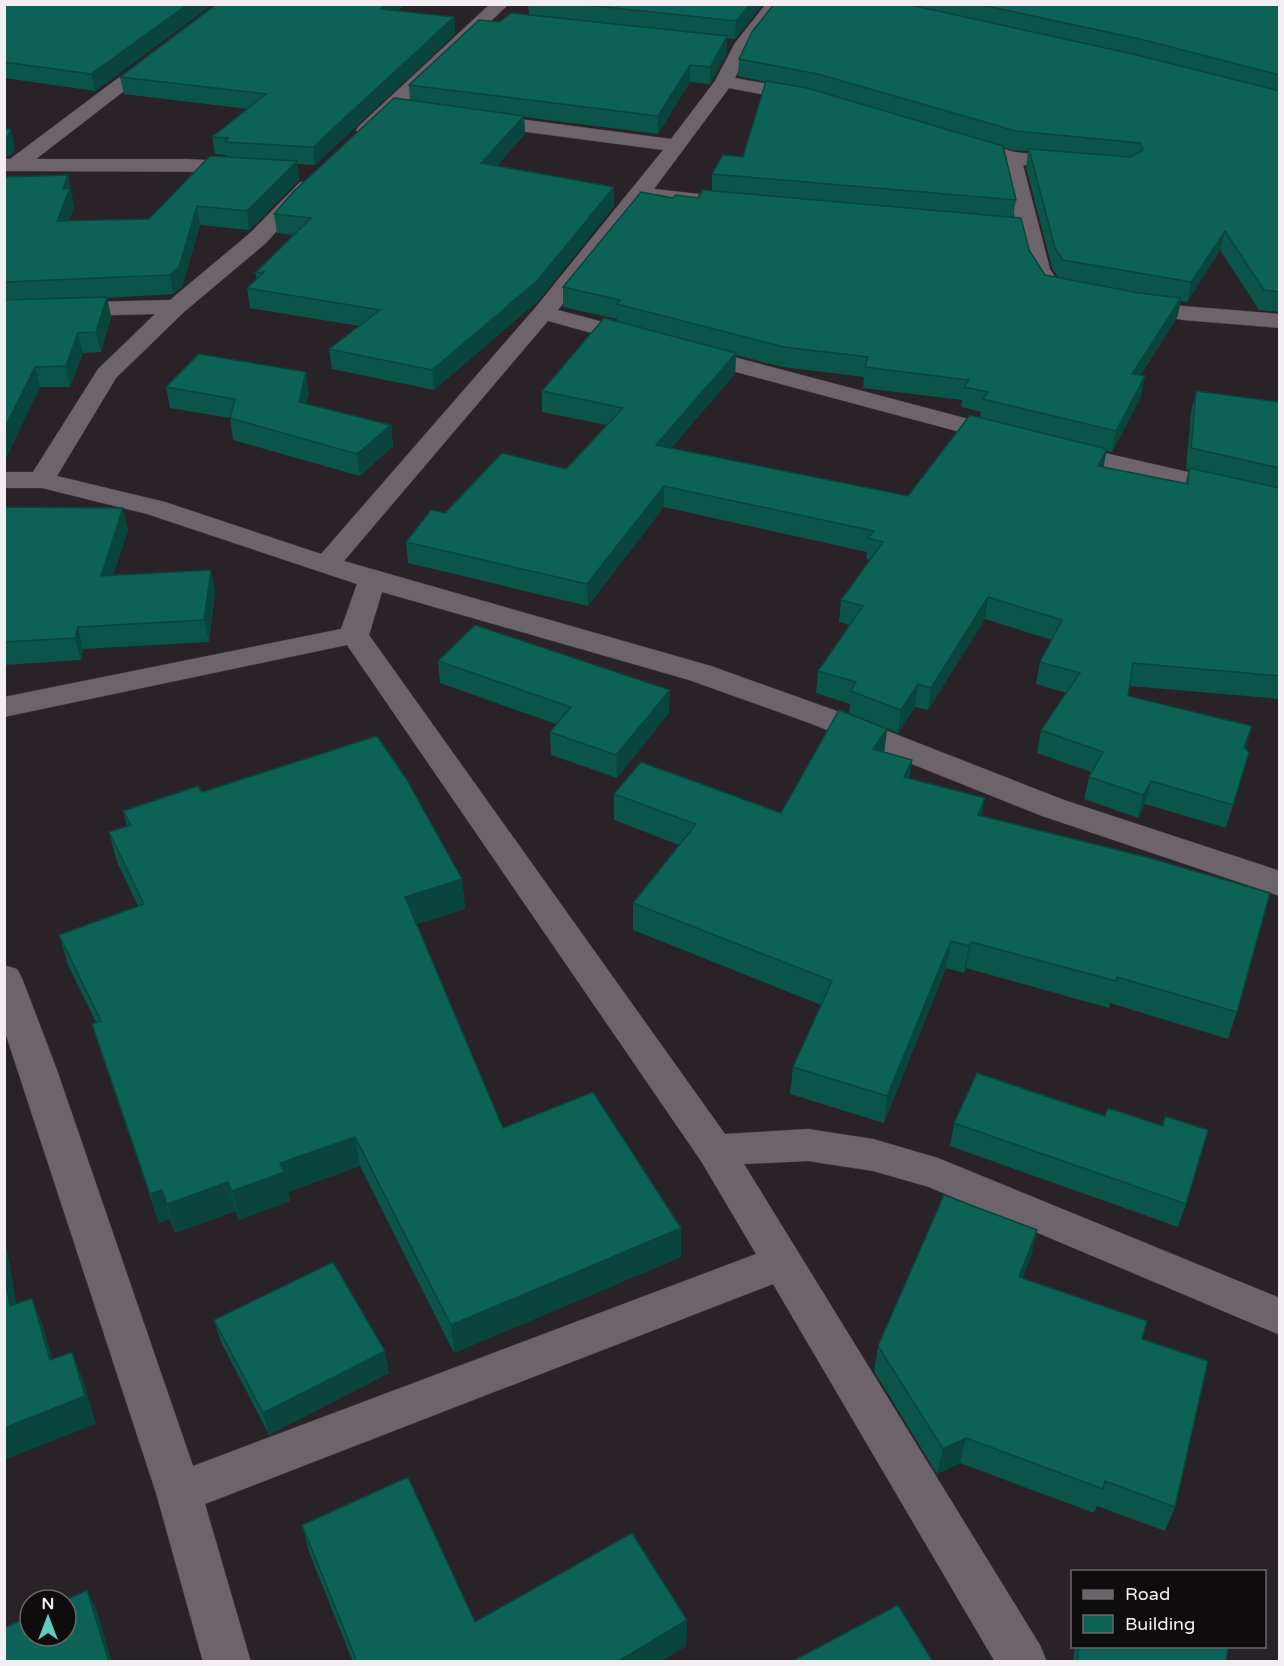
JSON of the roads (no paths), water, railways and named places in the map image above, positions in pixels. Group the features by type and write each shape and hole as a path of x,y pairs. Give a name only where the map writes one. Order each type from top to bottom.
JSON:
{"street":[{"path":"10,165 229,4"},
{"path":"326,565 543,313 640,194 724,82 741,47 776,4"},
{"path":"347,148 499,15"},
{"path":"718,45 741,47"},
{"path":"724,82 830,104"},
{"path":"390,108 413,111"},
{"path":"459,117 676,146"},
{"path":"948,138 1011,158 1093,165"},
{"path":"1011,158 1040,269 1050,287 1094,298"},
{"path":"10,165 187,165 265,169"},
{"path":"42,480 64,440 107,374 176,307 258,238 321,173 298,171"},
{"path":"640,194 743,204"},
{"path":"960,224 1028,229"},
{"path":"1117,302 1183,313 1280,321"},
{"path":"4,311 176,307"},
{"path":"543,313 1028,442 1280,501"},
{"path":"4,480 42,480 156,508 372,580 700,673 823,717 1053,808 1280,884"},
{"path":"354,635 372,580"},
{"path":"4,707 354,635"},
{"path":"354,635 715,1150 1023,1662"},
{"path":"4,978 38,1070 179,1493 227,1662"},
{"path":"715,1150 808,1145 873,1155 938,1174 1280,1317"},
{"path":"179,1493 783,1262"}]}
